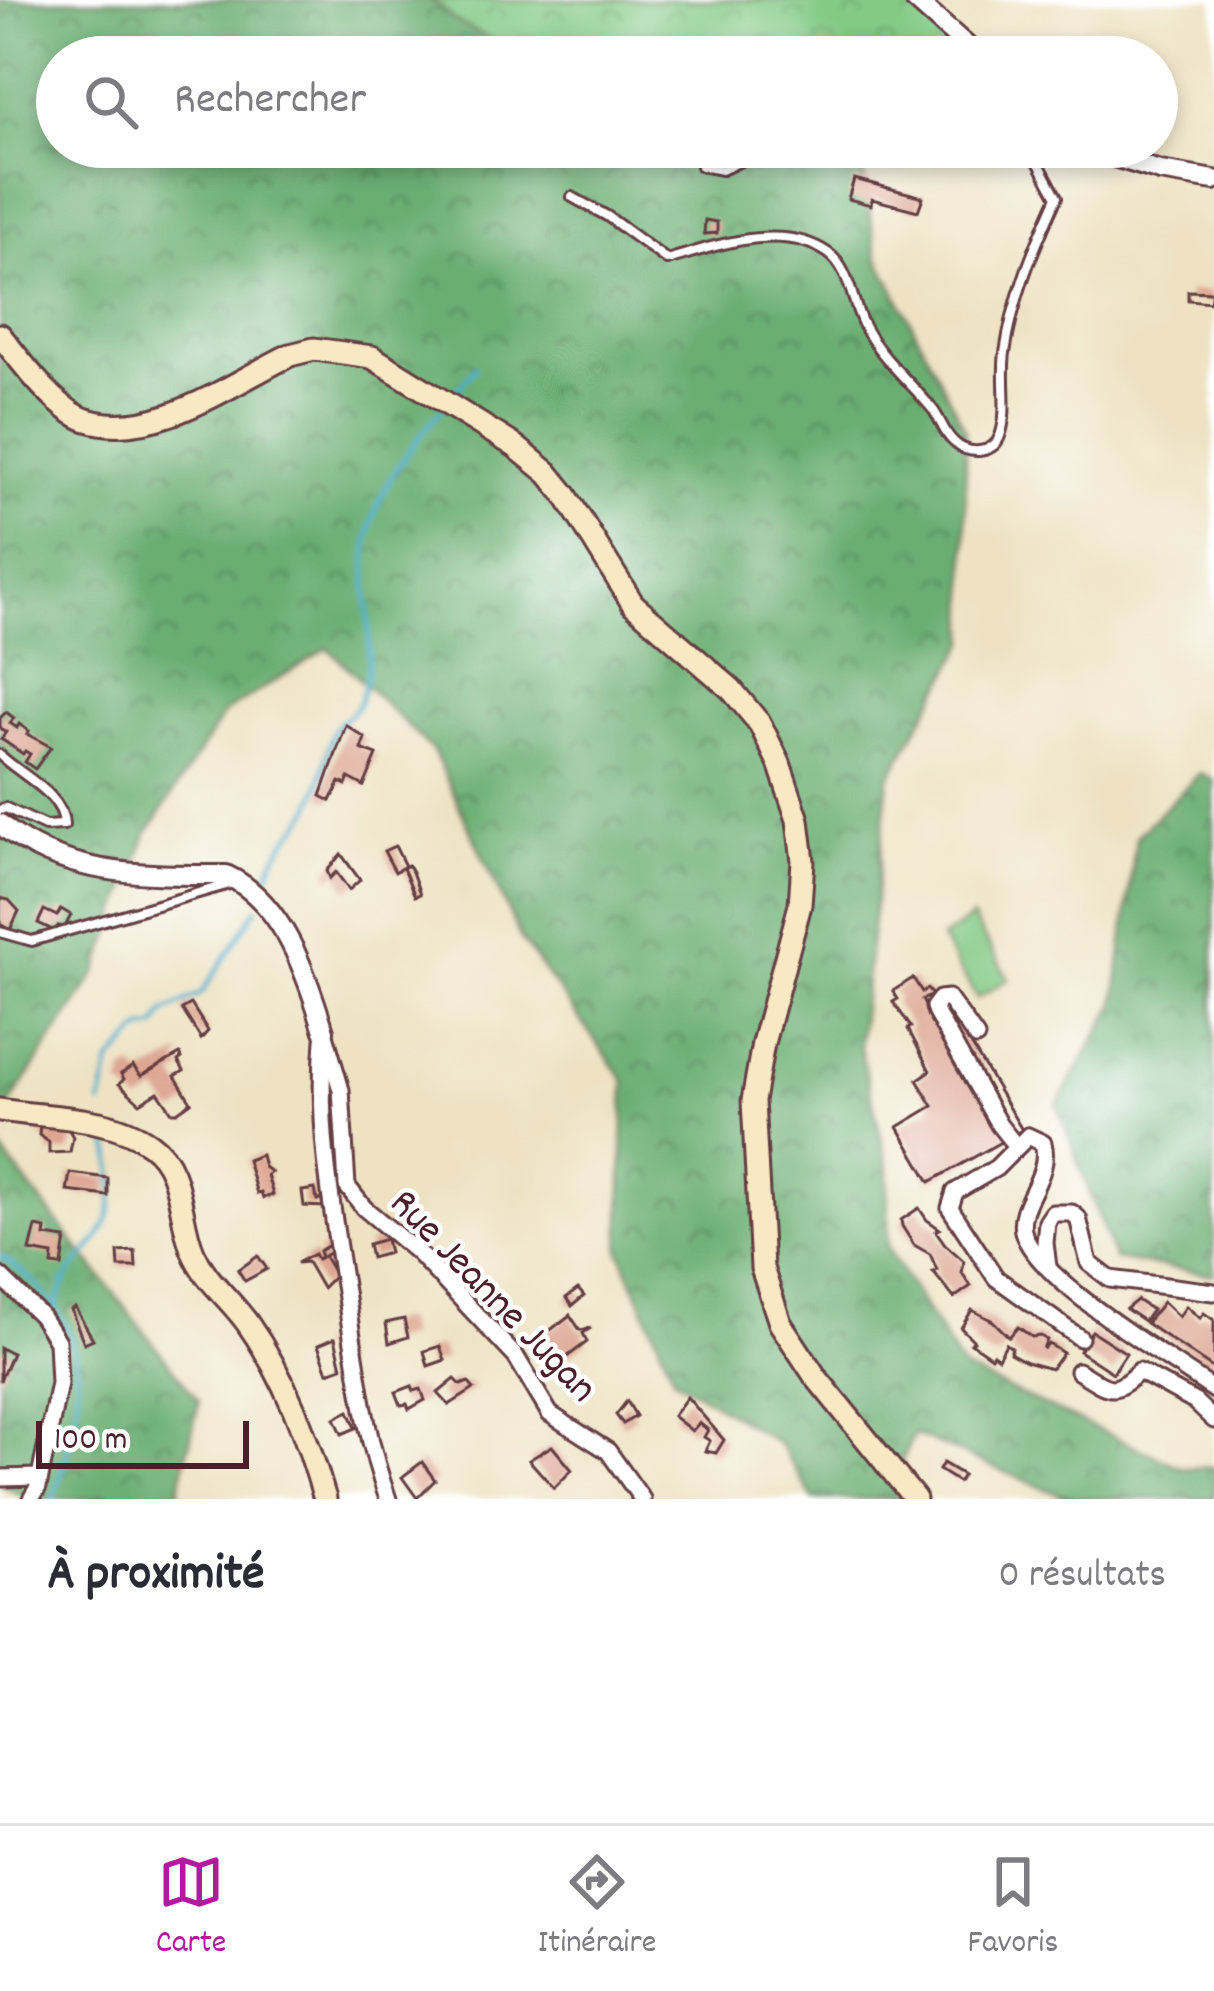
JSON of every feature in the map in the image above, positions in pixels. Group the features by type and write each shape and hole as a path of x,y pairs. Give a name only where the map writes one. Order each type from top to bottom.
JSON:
{"main road":[{"path":"0,335 60,402 85,420 116,424 151,421 290,355 314,349 372,356 498,434 548,473 633,604 730,689 760,724 798,820 803,861 800,905 752,1101 762,1268 780,1324 814,1376 915,1499"},
{"path":"0,1110 126,1128 155,1147 172,1170 191,1249 211,1284 246,1321 304,1426 325,1499"}],"street":[{"path":"915,0 955,36"},
{"path":"1150,168 1214,180"},
{"path":"0,824 52,854 97,871 226,875 246,887"},
{"name":"Rue Jeanne Jugan","path":"246,887 271,914 301,962 344,1106 347,1186 516,1357 550,1414 608,1451 642,1499"},
{"path":"976,1037 948,998 940,999 936,1013 999,1125 1015,1144"},
{"path":"324,1031 319,1096 331,1205 371,1454 388,1499"},
{"path":"1080,1338 996,1278 950,1208 955,1192 996,1168 1028,1136 1036,1137 1046,1153 1023,1214 1022,1229 1031,1250 1069,1289 1214,1390"},
{"path":"1048,1268 1047,1222 1063,1211 1078,1218 1089,1263 1110,1279 1214,1292"},
{"path":"0,1276 41,1316 57,1341 59,1383 31,1499"},
{"path":"1078,1371 1111,1390 1122,1388 1139,1371 1195,1402 1214,1420"},
{"path":"0,1478 40,1477"}],"lane":[{"path":"572,197 618,223 667,260 738,239 768,237 829,254 844,274 862,324 888,363 932,410 954,443 980,451 991,448 1000,437 1001,378 1012,315 1023,272 1057,197 1041,168"},
{"path":"0,755 58,802 64,824 44,826 6,808 0,810"},
{"path":"0,932 32,941 51,938 246,887"}],"green space":[{"path":"0,0 774,0 782,36 36,36 36,168 862,168 877,255 965,429 967,641 889,778 859,1043 888,1166 888,1249 963,1369 1183,1468 1214,1467 1214,1499 1070,1499 914,1434 891,1486 899,1499 813,1499 780,1445 674,1378 620,1251 625,1081 522,941 434,752 328,648 225,712 147,834 97,972 0,1119"},
{"path":"428,0 911,0 950,36 484,36 453,20"},
{"path":"697,168 754,168 754,172"},
{"path":"1200,773 1214,780 1214,1275 1114,1259 1057,1105 1115,1005 1136,837"},
{"path":"972,918 1009,979 977,998 941,939"},
{"path":"0,1149 199,1401 177,1499 29,1499 0,1484"}],"building":[{"path":"854,179 923,197 918,211 872,199 871,205 848,199"},
{"path":"705,220 717,222 717,233 704,234"},
{"path":"1188,291 1212,292 1210,302 1188,300"},
{"path":"6,712 14,718 10,723 17,728 19,724 51,747 35,769 25,762 30,754 1,739 6,732 0,728 0,718"},
{"path":"346,725 365,738 361,749 377,755 364,786 349,778 346,785 340,782 331,801 321,796"},
{"path":"395,846 405,866 395,872 384,851"},
{"path":"341,854 360,880 349,890 336,872 330,878 327,871"},
{"path":"408,865 420,894 415,896 403,868"},
{"path":"0,898 19,911 10,930 0,924"},
{"path":"61,909 71,915 65,927 55,931 38,923 44,910 57,916"},
{"path":"913,978 922,992 927,989 932,995 922,1000 931,1016 948,1006 1022,1130 930,1182 898,1127 933,1106 917,1080 930,1071 911,1027 893,1002 898,999 893,991"},
{"path":"191,1004 208,1031 201,1039 182,1009"},
{"path":"180,1054 184,1071 175,1076 191,1102 177,1112 172,1112 158,1092 140,1103 119,1084 124,1079 121,1074 133,1066 141,1076"},
{"path":"40,1125 69,1130 73,1137 70,1152 49,1153 49,1142 39,1135"},
{"path":"261,1155 271,1172 267,1175 273,1195 263,1198 257,1194 247,1160"},
{"path":"70,1173 108,1178 108,1196 67,1191"},
{"path":"315,1189 325,1207 304,1206 302,1191"},
{"path":"919,1208 964,1261 962,1273 971,1286 954,1298 933,1272 937,1270 930,1254 914,1245 902,1226 901,1220"},
{"path":"36,1227 46,1229 45,1236 66,1239 62,1266 52,1265 53,1255 30,1251"},
{"path":"386,1239 389,1253 371,1258 368,1244"},
{"path":"331,1244 335,1260 329,1253 324,1256 335,1275 322,1288 307,1262 297,1263 314,1254 321,1257 319,1251"},
{"path":"135,1251 136,1267 119,1267 118,1252"},
{"path":"258,1256 267,1269 245,1281 238,1270"},
{"path":"578,1289 584,1296 572,1306 566,1298"},
{"path":"1137,1300 1152,1310 1144,1321 1126,1309"},
{"path":"1163,1302 1179,1317 1186,1306 1200,1318 1204,1313 1214,1320 1214,1369 1146,1323"},
{"path":"75,1308 93,1339 84,1343 71,1310"},
{"path":"972,1310 1009,1337 1018,1327 1047,1340 1043,1349 1049,1344 1063,1353 1051,1369 1026,1362 1010,1353 1012,1348 1006,1344 998,1358 991,1357 971,1343 974,1341 961,1328"},
{"path":"570,1315 580,1330 591,1328 583,1333 587,1342 563,1360 544,1335"},
{"path":"404,1319 408,1337 389,1343 386,1323"},
{"path":"1092,1331 1126,1353 1113,1373 1079,1351"},
{"path":"335,1338 342,1367 328,1372 318,1345"},
{"path":"440,1346 445,1360 428,1366 424,1351"},
{"path":"0,1348 12,1353 0,1381"},
{"path":"455,1379 474,1389 449,1405 438,1393"},
{"path":"412,1386 414,1391 421,1389 425,1400 409,1409 401,1405 396,1392"},
{"path":"687,1397 724,1440 716,1453 705,1451 708,1430 699,1423 692,1431 673,1416"},
{"path":"627,1401 636,1416 623,1424 616,1415"},
{"path":"349,1411 356,1428 342,1434 335,1418"},
{"path":"552,1446 572,1470 554,1488 529,1460"},
{"path":"422,1462 435,1480 417,1498 402,1477"},
{"path":"943,1463 963,1475 958,1482 939,1470"}],"waterway":[{"path":"449,400 476,367"},
{"path":"265,893 275,858 312,804 336,727 356,708 363,691 369,653 367,553 375,512 404,458 442,409"},
{"path":"101,1104 110,1063 142,1029 156,1027 165,1012 202,993 257,908"},
{"path":"57,1305 67,1277 97,1240 109,1216 113,1175 108,1136"},
{"path":"0,1256 32,1280 54,1307 69,1334 76,1364 73,1428 53,1499"}]}
